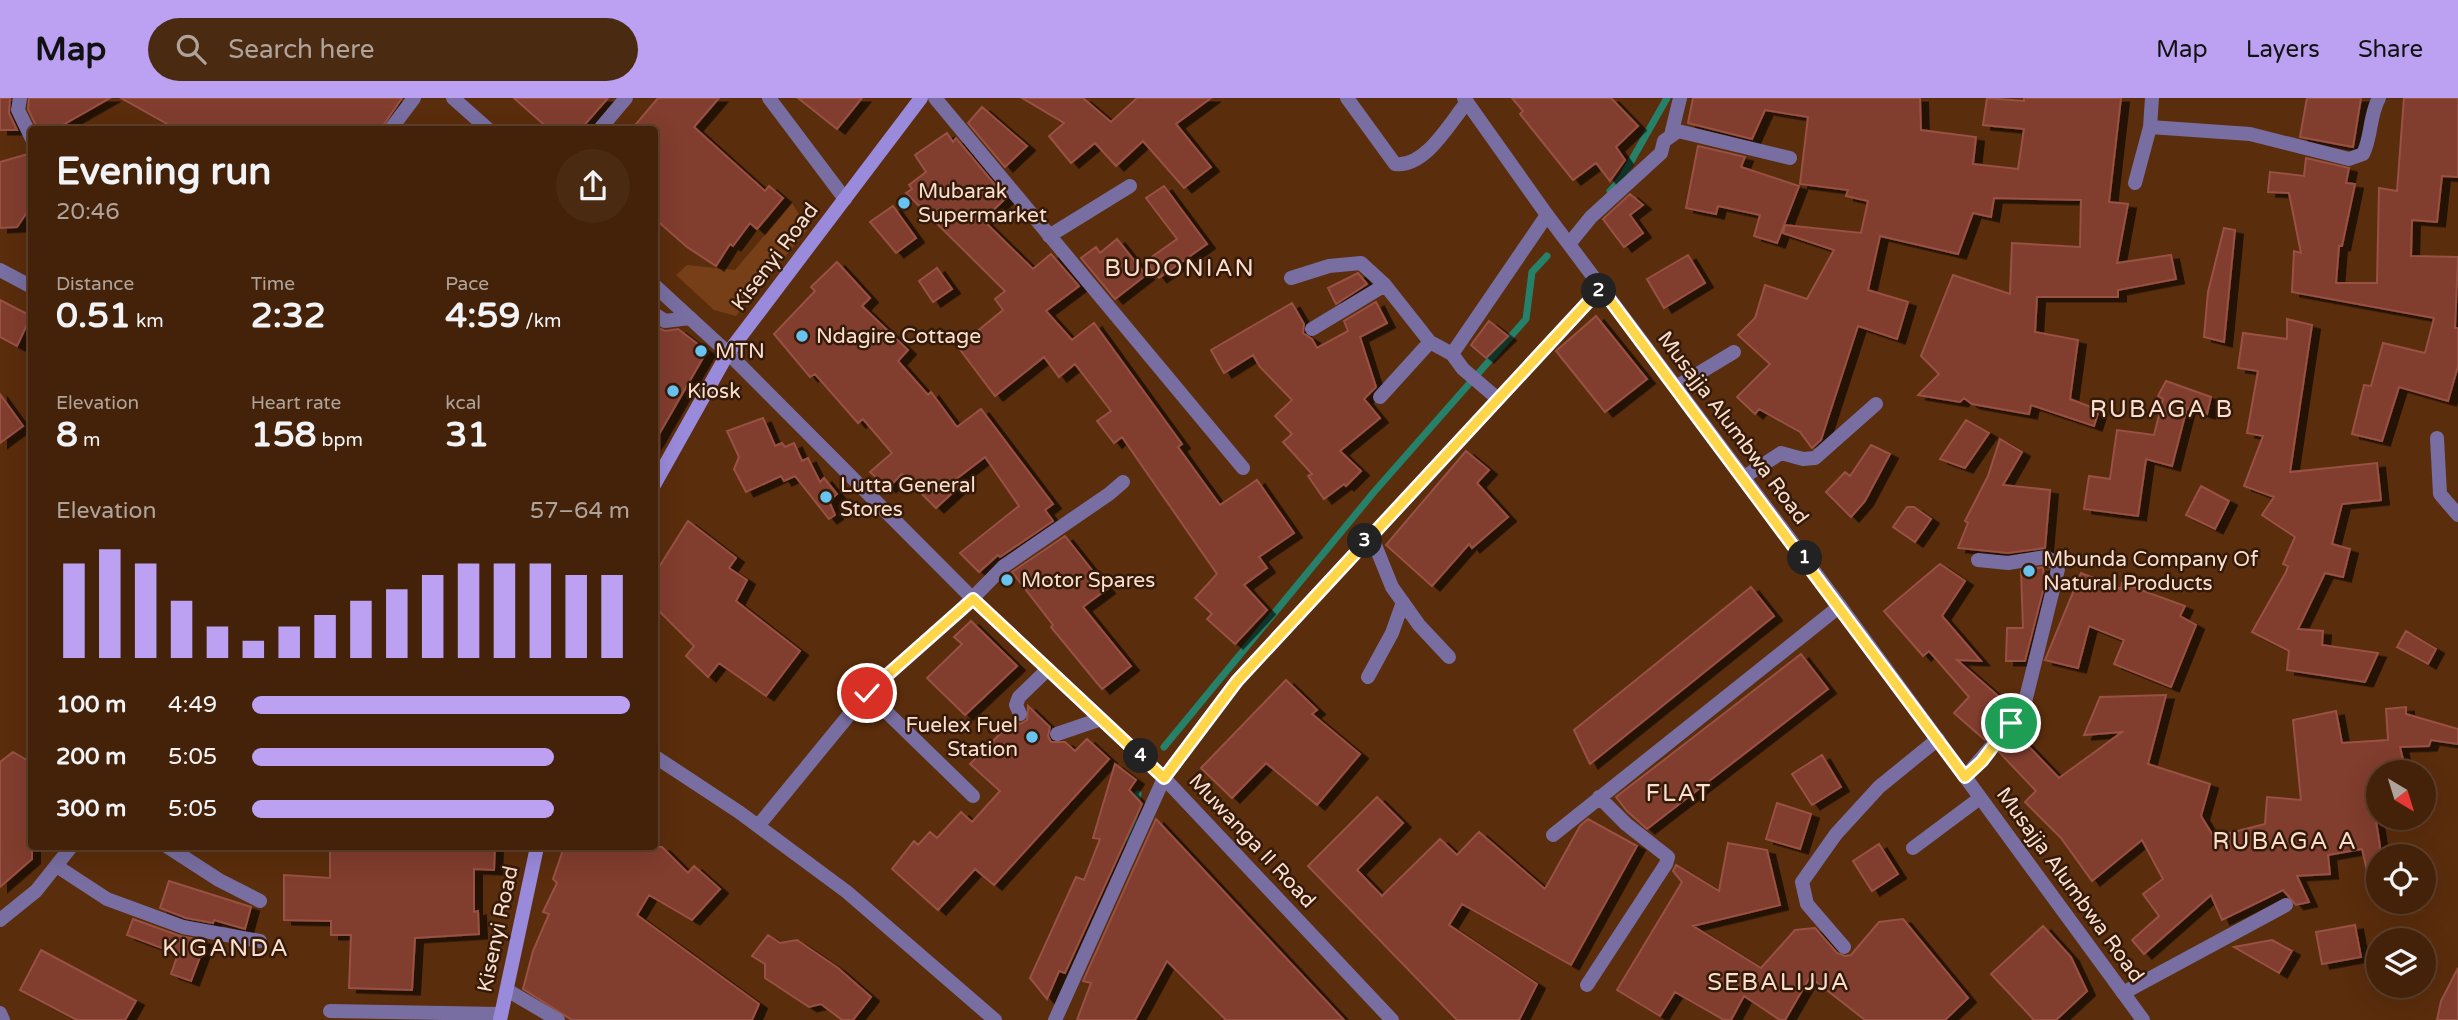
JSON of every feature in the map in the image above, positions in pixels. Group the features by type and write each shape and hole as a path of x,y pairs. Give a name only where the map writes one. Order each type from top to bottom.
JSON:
{"main road":[{"name":"Kisenyi Road","path":"658,478 728,353 921,98"},
{"name":"Kisenyi Road","path":"501,1017 536,850"}],"street":[{"path":"20,98 18,110 28,131"},
{"path":"393,126 414,98"},
{"path":"453,98 484,126"},
{"path":"602,126 626,98"},
{"path":"769,98 845,199"},
{"path":"935,98 1243,468"},
{"path":"1347,98 1395,164 1406,166 1418,161 1465,100"},
{"path":"1671,135 1681,98"},
{"path":"2135,183 2150,127 2152,98"},
{"path":"2150,127 2250,134 2349,159 2363,154 2371,111 2379,98"},
{"name":"Musajja Alumbwa Road","path":"1465,100 1547,215 1840,606 2143,1020"},
{"path":"1569,244 1591,217 1661,153 1664,141 1678,131 1790,158"},
{"path":"1049,236 1130,186"},
{"path":"1452,354 1547,215"},
{"path":"1291,278 1329,266 1361,263 1385,285 1430,342 1452,354 1463,369 1492,394"},
{"path":"0,270 28,285"},
{"path":"1312,329 1385,285"},
{"path":"1055,1020 1164,778 1237,681 1371,535 1492,394 1601,288"},
{"name":"Muwanga II Road","path":"658,289 728,353 973,599 1164,778 1392,1020"},
{"path":"658,317 665,321 690,318"},
{"path":"1380,397 1430,342"},
{"path":"1676,387 1734,352"},
{"path":"1744,477 1781,453 1803,459 1815,458 1876,404"},
{"path":"2437,438 2440,494 2458,515"},
{"path":"758,826 867,693 973,599 1004,565 1110,494 1123,482"},
{"path":"1371,535 1392,587 1449,657"},
{"path":"1965,777 1982,761 2023,710 2058,569 2057,564 2046,557 2008,563 1978,560"},
{"path":"1368,677 1392,633 1403,601"},
{"path":"1553,835 1840,606"},
{"path":"1020,714 1017,705 1019,697 1048,669"},
{"path":"867,693 972,796"},
{"path":"1057,734 1079,724 1101,719"},
{"path":"1844,947 1807,904 1802,881 1836,834 1879,787 1938,739"},
{"path":"658,759 758,826 847,892 995,1020"},
{"path":"1587,985 1668,857 1626,824 1599,797"},
{"path":"1913,848 1980,798"},
{"path":"0,920 15,911 58,867 69,850"},
{"path":"173,850 219,880 260,901"},
{"path":"58,867 107,899 183,927 260,941"},
{"path":"2123,993 2286,905"},
{"path":"507,989 558,1020"},
{"path":"330,1011 501,1017"},
{"path":"0,1013 3,1020"}],"shaded area":[{"path":"792,203 808,229 736,316 714,310 676,275 687,265 735,270"}],"building":[{"path":"0,98 10,98 9,113 17,130 0,130"},
{"path":"29,98 110,98 63,126 36,126 28,109"},
{"path":"121,98 402,98 383,126 171,126"},
{"path":"514,98 608,98 584,126 546,126"},
{"path":"658,98 719,98 694,127 765,191 769,186 783,198 757,229 750,223 733,246 730,244 716,266 687,247 658,222 658,126 634,126"},
{"path":"798,98 862,98 837,129"},
{"path":"1022,98 1083,98 1111,122 1137,98 1211,98 1176,124 1211,167 1184,188 1143,141 1116,166 1095,143 1071,163 1049,136 1064,123"},
{"path":"1512,98 1611,98 1638,126 1616,147 1625,160 1610,181 1596,163 1573,180 1520,114 1523,111"},
{"path":"1693,98 1920,98 1921,130 1976,137 1973,164 2018,169 2024,129 1983,125 1987,98 2024,101 2024,98 2121,98 2109,202 2128,204 2117,263 2171,255 2176,279 2118,290 2118,297 2037,297 2035,332 2078,340 2070,399 2099,410 2094,426 2031,405 2029,414 1972,404 1964,398 1960,402 1918,395 1939,374 1921,356 1953,275 2010,294 2012,243 2080,247 2081,200 1994,198 1991,217 1973,213 1958,254 1880,236 1868,290 1908,302 1897,339 1858,326 1821,440 1812,448 1800,432 1759,409 1755,414 1737,397 1770,364 1738,335 1755,318 1765,285 1807,299 1834,250 1783,233 1785,225 1861,233 1868,201 1846,196 1848,190 1800,184 1808,117 1765,110 1752,139 1688,123"},
{"path":"2307,98 2361,98 2353,147 2300,137"},
{"path":"2404,98 2458,98 2458,177 2442,176 2437,222 2412,220 2411,256 2458,257 2455,328 2458,328 2458,366 2448,401 2399,387 2382,441 2352,434 2364,385 2371,386 2383,343 2425,353 2434,318 2292,292 2294,251 2301,253 2289,193 2268,192 2270,172 2304,176 2306,158 2349,168 2346,183 2355,184 2342,246 2339,246 2336,283 2377,283 2379,188 2397,191"},
{"path":"982,107 1027,146 1005,167 968,123"},
{"path":"947,133 953,142 956,138 1006,198 983,220 1033,269 1051,254 1079,286 1046,311 1072,340 1094,323 1182,444 1178,447 1220,505 1257,480 1294,533 1259,557 1267,568 1244,585 1267,610 1235,644 1207,619 1212,614 1195,598 1217,574 1122,437 1114,443 1097,421 1111,411 1075,364 1059,377 1044,357 995,396 958,347 1003,310 995,299 1005,291 906,193 912,189 909,185 926,172 915,155"},
{"path":"1698,146 1745,157 1741,167 1799,186 1777,243 1754,236 1760,215 1718,206 1716,214 1686,208"},
{"path":"28,154 28,211 17,227 0,228 0,162"},
{"path":"1164,186 1207,244 1159,278 1146,261 1177,239 1146,198"},
{"path":"1630,194 1643,205 1630,215 1643,233 1624,247 1603,219"},
{"path":"893,206 916,238 896,253 870,222"},
{"path":"2224,228 2235,230 2224,342 2204,337 2208,292"},
{"path":"1117,239 1146,275 1115,299 1081,258 1096,247 1100,253"},
{"path":"1688,255 1705,283 1664,308 1647,279"},
{"path":"837,262 870,298 862,306 908,350 898,361 928,395 931,392 957,427 981,409 1053,504 1045,510 1053,521 1000,557 998,555 979,572 960,553 1019,506 985,457 955,480 960,486 936,508 902,474 888,488 870,472 892,453 863,419 858,423 815,374 810,377 774,334 815,291 811,287"},
{"path":"937,268 952,289 933,302 919,281"},
{"path":"1358,273 1367,284 1336,304 1328,288"},
{"path":"0,300 28,314 28,322 17,346 0,337"},
{"path":"1376,302 1387,323 1360,337 1376,387 1364,399 1380,418 1340,451 1361,471 1346,486 1344,484 1324,499 1308,476 1312,474 1283,442 1292,434 1275,416 1292,400 1260,367 1253,355 1224,373 1211,350 1292,303 1304,324 1303,333 1312,339 1317,348 1348,331 1344,321"},
{"path":"1596,316 1647,379 1605,412 1556,351"},
{"path":"2287,319 2312,325 2290,472 2377,463 2381,500 2342,504 2332,544 2350,549 2343,577 2325,573 2298,629 2323,631 2322,645 2378,653 2365,682 2287,670 2289,651 2252,632 2286,572 2288,566 2283,564 2295,537 2262,515 2274,497 2244,486 2263,436 2247,433 2258,371 2238,368 2243,333 2287,339"},
{"path":"1489,321 1508,336 1486,358 1471,345"},
{"path":"658,328 665,331 678,329 707,351 658,436"},
{"path":"2166,381 2211,397 2207,414 2187,408 2172,466 2146,459 2138,516 2084,509 2089,476 2110,479 2117,430 2154,435 2163,399 2158,396"},
{"path":"0,394 23,426 0,443"},
{"path":"763,418 775,446 782,443 785,447 794,443 802,461 808,458 820,482 824,478 837,494 829,501 835,515 829,519 795,476 784,481 781,476 746,492 734,469 739,457 727,431"},
{"path":"1966,420 1989,433 1965,468 1940,459"},
{"path":"2000,439 2022,452 2003,485 2050,490 2045,548 2008,553 1958,548 1968,523 1965,521 1988,476"},
{"path":"1871,445 1890,454 1865,501 1851,517 1826,492 1845,472 1850,476"},
{"path":"1466,451 1489,470 1477,483 1508,517 1472,548 1469,544 1432,586 1386,545"},
{"path":"2201,486 2229,501 2215,529 2186,515"},
{"path":"1907,507 1914,507 1931,519 1915,542 1893,527"},
{"path":"688,521 736,558 729,568 747,580 736,601 800,651 766,696 719,663 708,677 686,656 694,646 658,610 658,569"},
{"path":"1065,536 1107,589 1083,607 1131,666 1102,689 1051,627 1053,625 1012,572"},
{"path":"1940,564 1965,581 1942,616 1981,661 1957,660 2012,708 1985,740 1954,713 1969,697 1929,651 1923,656 1884,611"},
{"path":"2043,567 2044,587 2025,661 2006,661 2007,628 2023,628 2021,571"},
{"path":"2081,573 2121,589 2122,583 2185,606 2180,616 2196,625 2171,687 2114,664 2124,640 2089,626 2078,668 2045,660"},
{"path":"1751,587 1774,616 1590,764 1574,730"},
{"path":"971,621 1017,666 965,715 927,678 962,644 954,637"},
{"path":"2406,631 2436,649 2428,664 2397,647"},
{"path":"1801,654 1828,689 1647,829 1627,811 1616,797"},
{"path":"1286,680 1317,710 1312,714 1360,754 1317,805 1266,763 1232,798 1201,768"},
{"path":"2166,695 2148,764 2210,784 2201,816 2214,837 2265,824 2267,797 2301,800 2293,720 2336,711 2342,743 2388,740 2386,709 2406,707 2406,714 2458,729 2458,744 2431,740 2429,746 2400,747 2403,760 2366,760 2366,830 2377,830 2380,844 2366,844 2366,866 2362,849 2328,855 2330,874 2297,876 2309,902 2296,905 2283,890 2222,920 2211,895 2144,954 2132,940 2159,916 2143,894 2163,879 2142,840 2092,881 2061,838 2025,802 2036,791 1999,752 2016,733 2059,778 2122,732 2084,735 2100,697"},
{"path":"1028,706 1050,727 1048,736 1051,742 1065,742 1075,751 1087,739 1109,759 994,885 975,869 938,910 892,869 914,841 918,845 930,832 937,838 961,812 972,822 1000,791 970,764 1013,721 1020,724 1027,720"},
{"path":"13,752 28,761 28,850 32,850 32,859 0,887 0,762"},
{"path":"1822,755 1841,787 1812,805 1792,774"},
{"path":"1115,764 1136,780 1129,790 1142,804 1065,973 1059,971 1047,999 1030,978 1076,877 1084,880 1100,839 1093,838"},
{"path":"1377,797 1403,823 1357,870 1382,896 1440,839 1457,855 1479,832 1545,889 1580,826 1588,819 1637,846 1571,965 1462,904 1449,925 1537,984 1519,1020 1457,1020 1308,866"},
{"path":"1777,803 1811,814 1800,849 1766,839"},
{"path":"1156,819 1344,1020 1226,1020 1167,961 1135,1020 1077,1020 1091,983 1083,981"},
{"path":"1728,843 1767,850 1780,905 1693,926 1761,968 1795,930 1815,928 1837,953 1845,956 1851,955 1879,922 1903,919 1968,998 1945,1020 1865,1020 1810,977 1785,1020 1780,1020 1744,996 1731,1020 1724,1020 1675,992 1660,1016 1617,990 1682,882 1673,871 1676,865 1719,891"},
{"path":"1879,844 1898,874 1872,891 1853,861"},
{"path":"658,847 662,847 688,873 694,866 720,889 692,920 649,895 637,915 759,1004 752,1020 572,1020 523,989 533,951 549,914 543,912 557,883 553,879 563,850 658,850"},
{"path":"330,850 495,850 494,870 474,869 474,912 478,911 479,934 415,938 412,990 349,988 351,935 331,935 331,921 284,920 284,875 330,878"},
{"path":"169,881 251,907 245,929 214,920 213,923 186,918 160,908"},
{"path":"133,919 180,936 206,941 191,981 171,974 178,954 127,935"},
{"path":"2355,925 2361,957 2322,964 2316,932"},
{"path":"2043,926 2071,957 2087,991 2056,1020 2034,1020 1991,974"},
{"path":"768,935 780,943 797,940 838,968 871,997 853,1020 842,1020 821,1004 809,1007 765,978 765,964 752,956"},
{"path":"2272,940 2292,951 2279,973 2234,947"},
{"path":"41,950 136,1001 125,1020 77,1020 20,990"},
{"path":"2458,968 2458,1020 2437,1020 2441,1001"}],"waterway":[{"path":"1610,191 1621,179 1667,98"},
{"path":"1164,747 1374,492 1526,319 1532,272 1547,256"},
{"path":"1130,842 1138,794"}],"place":[{"name":"Mubarak Supermarket","path":"904,203"},
{"name":"Ndagire Cottage","path":"802,336"},
{"name":"MTN","path":"701,351"},
{"name":"Kiosk","path":"673,391"},
{"name":"Lutta General Stores","path":"826,497"},
{"name":"Mbunda Company Of Natural Products","path":"2029,571"},
{"name":"Motor Spares","path":"1007,580"},
{"name":"Fuelex Fuel Station","path":"1032,737"}],"district":[{"name":"BUDONIAN","path":"1180,268"},
{"name":"RUBAGA B","path":"2162,409"},
{"name":"FLAT","path":"1679,793"},
{"name":"RUBAGA A","path":"2285,841"},
{"name":"KIGANDA","path":"226,948"},
{"name":"SEBALIJJA","path":"1779,982"}],"route":[{"path":"867,693 904,663 973,599 1164,778 1237,681 1601,288 1965,777 1982,761 2011,723"}]}
